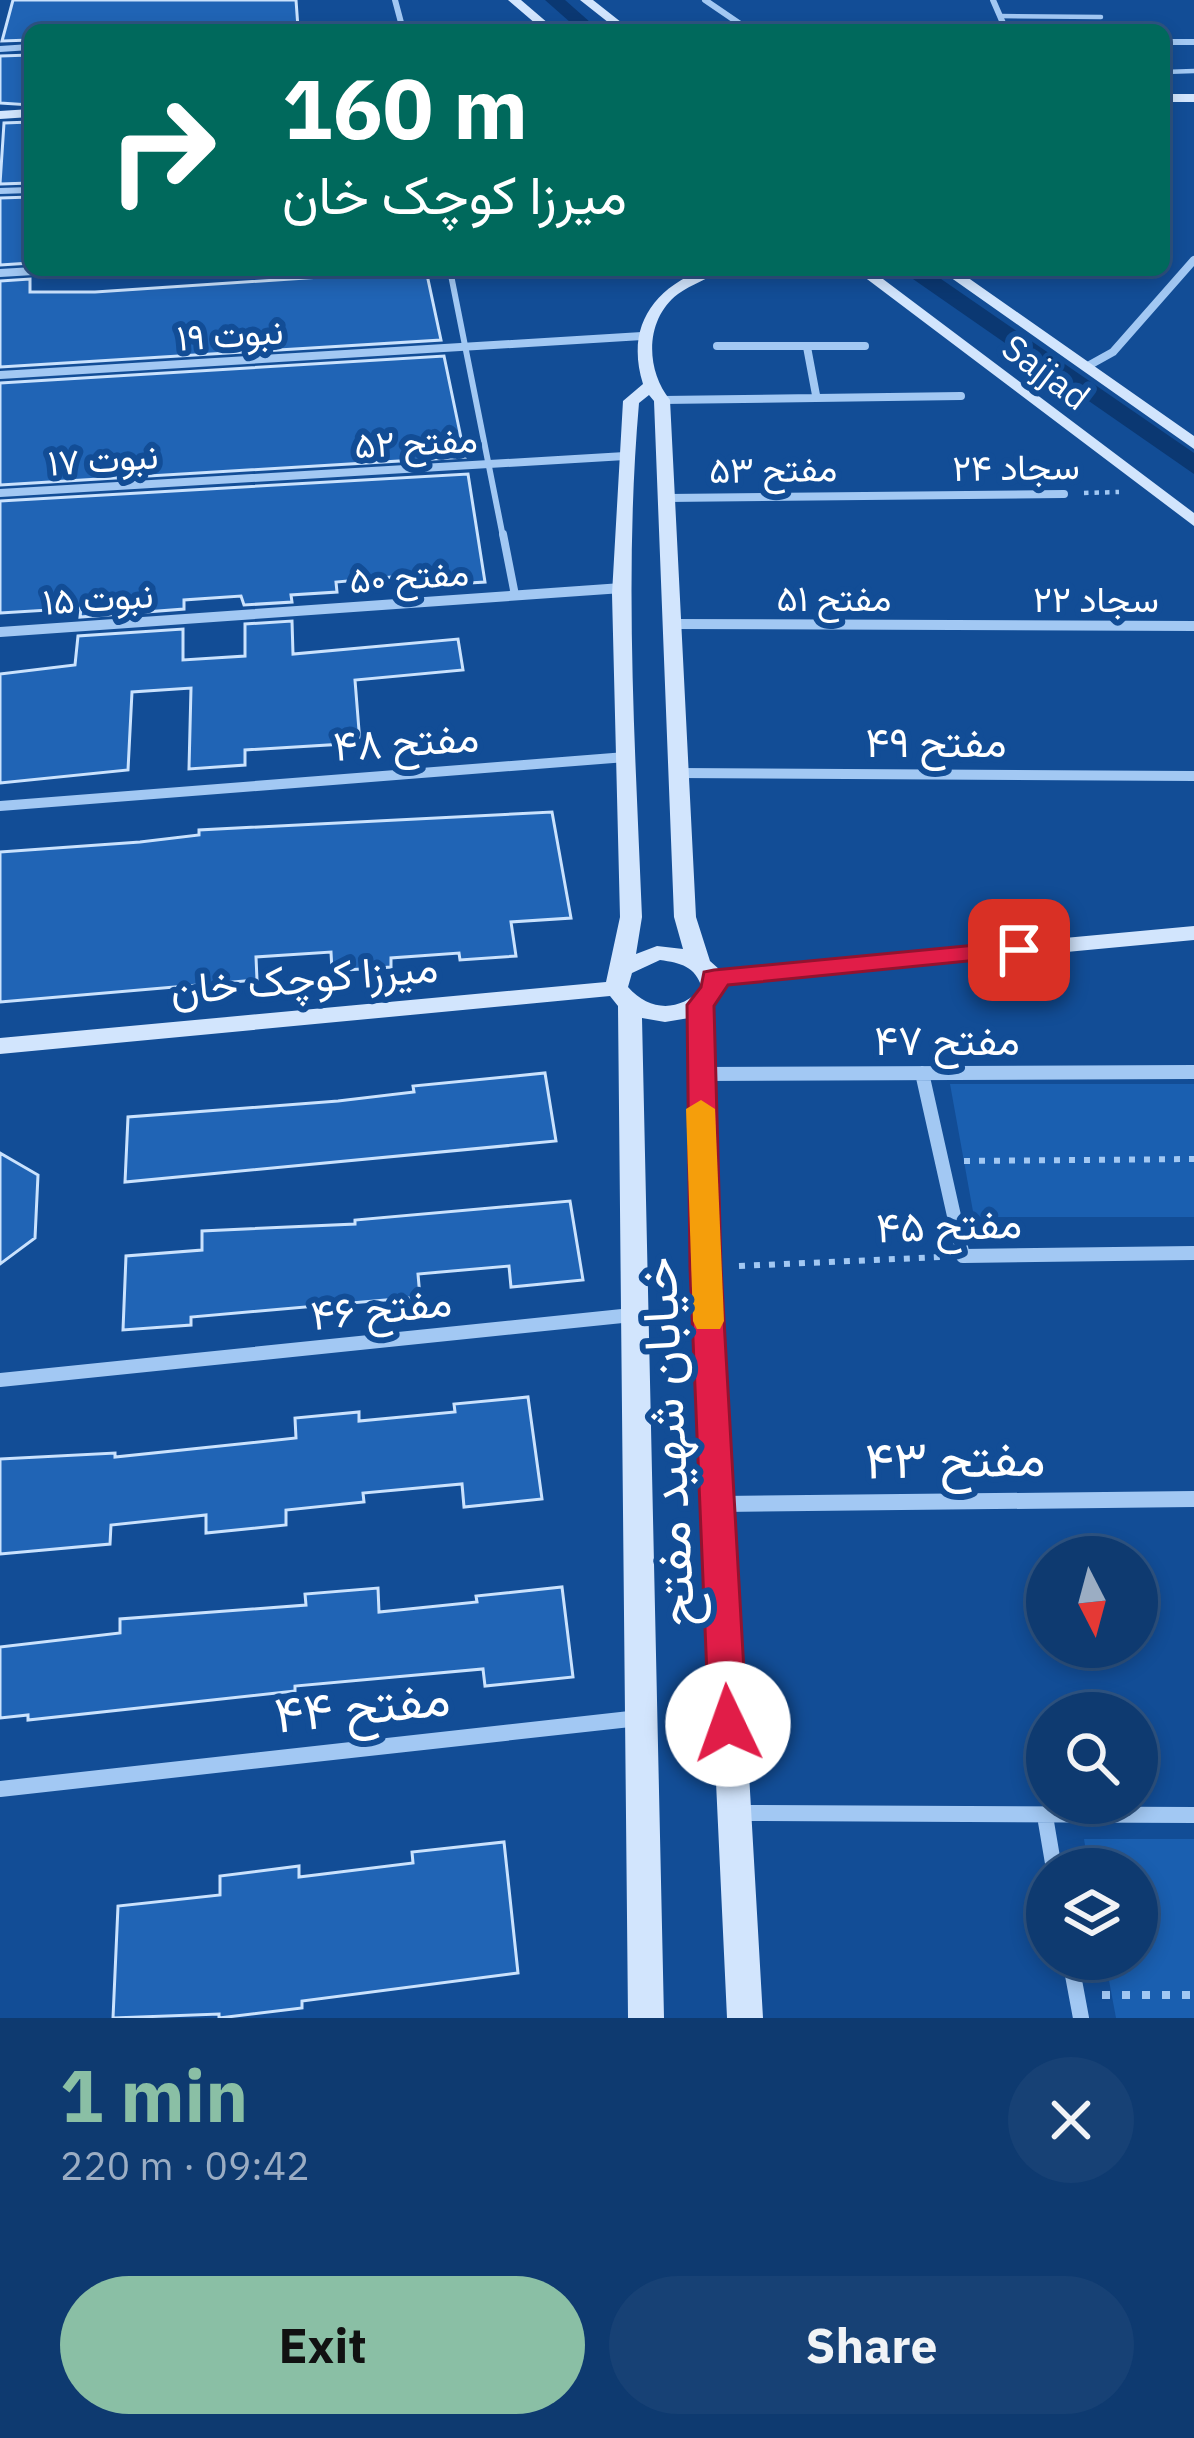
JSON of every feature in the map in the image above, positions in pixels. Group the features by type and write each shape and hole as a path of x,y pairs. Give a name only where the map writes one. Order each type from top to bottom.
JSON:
{"street":[{"path":"514,0 542,24"},
{"path":"586,0 617,24"},
{"path":"705,0 740,24"},
{"path":"993,0 1003,24"},
{"path":"1086,367 1113,352 1194,260"},
{"path":"642,336 649,314 661,300 699,276"},
{"name":"Sajjad","path":"870,276 1194,521"},
{"name":"Sajjad","path":"956,276 1194,443"},
{"name":"نبوت ۱۹","path":"0,375 642,336"},
{"name":"خیابان شهید مفتح","path":"642,336 656,394 667,498 686,917 704,982 699,1074 706,1267 745,2018"},
{"path":"717,346 865,346"},
{"path":"807,347 817,395"},
{"path":"656,394 962,396"},
{"name":"خیابان شهید مفتح","path":"646,2018 623,987 631,917 622,588 631,401 656,394"},
{"name":"مفتح ۵۲","path":"209,480 625,455"},
{"name":"نبوت ۱۷","path":"0,493 209,480"},
{"name":"سجاد ۲۴","path":"880,495 1064,494"},
{"name":"مفتح ۵۳","path":"667,498 880,495"},
{"name":"مفتح ۵۰","path":"199,617 622,588"},
{"name":"نبوت ۱۵","path":"0,632 199,617"},
{"name":"مفتح ۵۱","path":"670,624 998,626"},
{"name":"سجاد ۲۲","path":"998,626 1194,626"},
{"name":"مفتح ۴۸","path":"0,806 626,757"},
{"name":"مفتح ۴۹","path":"678,773 1194,776"},
{"path":"704,982 657,953 623,987 658,1014 704,982 1194,933"},
{"name":"میرزا کوچک خان","path":"0,1046 623,987"},
{"name":"مفتح ۴۷","path":"699,1074 1194,1072"},
{"path":"922,1073 963,1256"},
{"name":"مفتح ۴۵","path":"963,1256 1194,1253"},
{"name":"مفتح ۴۶","path":"0,1380 633,1315"},
{"name":"مفتح ۴۳","path":"717,1504 1194,1499"},
{"name":"مفتح ۴۴","path":"0,1789 640,1718"},
{"path":"733,1813 1026,1816"},
{"path":"1158,1815 1194,1815"},
{"path":"1074,1980 1081,2018"}],"lane":[{"path":"1000,16 1101,17"},
{"path":"452,276 515,595"}],"path":[{"name":"سجاد ۲۴","path":"1064,494 1153,490"},
{"path":"942,1161 1194,1159"},
{"name":"مفتح ۴۵","path":"706,1267 963,1256"},
{"path":"1076,1994 1194,1995"}],"shaded area":[{"path":"950,1084 1194,1084 1194,1217 974,1217"},
{"path":"1084,1839 1194,1839 1194,2018 1116,2018 1109,1980 1158,1980 1158,1848 1086,1848"}],"building":[{"path":"13,0 296,0 298,24 24,24 24,40 2,41"},
{"path":"24,55 24,105 0,103 0,56"},
{"path":"24,122 24,183 0,184 4,123"},
{"path":"24,197 24,263 0,265 0,198"},
{"path":"336,276 427,276 441,340 0,367 0,281 30,279 30,292"},
{"path":"444,356 465,457 0,485 0,383"},
{"path":"468,474 485,582 453,584 451,574 392,577 336,582 337,592 291,595 292,602 244,605 241,596 184,600 184,609 80,617 81,608 0,613 0,501"},
{"path":"292,621 293,654 458,639 463,670 355,680 360,743 245,750 245,765 189,769 191,688 132,692 128,770 0,783 0,674 75,665 78,636 183,629 183,660 245,656 245,624"},
{"path":"552,812 571,918 511,922 516,956 460,960 459,953 391,958 391,967 332,971 331,952 256,957 257,980 0,1002 0,852 140,842 199,835 199,830"},
{"path":"545,1073 556,1141 125,1182 128,1117 338,1101 414,1092 413,1086"},
{"path":"0,1153 38,1175 35,1238 0,1264"},
{"path":"570,1201 583,1280 511,1287 509,1266 418,1274 420,1297 191,1317 191,1325 123,1330 126,1256 202,1250 202,1231 355,1224 355,1220"},
{"path":"528,1397 542,1499 464,1507 462,1484 363,1493 364,1502 286,1510 286,1525 206,1533 206,1515 111,1525 110,1544 0,1554 0,1459 115,1453 115,1457 296,1438 295,1418 359,1412 359,1421 455,1412 454,1404"},
{"path":"562,1587 573,1677 485,1686 483,1669 295,1686 295,1691 28,1720 28,1715 0,1718 0,1647 120,1633 120,1619 306,1605 305,1594 378,1588 379,1612"},
{"path":"504,1842 518,1973 302,2001 302,2008 219,2018 219,2014 113,2018 118,1906 220,1895 220,1876 299,1866 299,1877 413,1863 412,1852"}],"waterway":[{"path":"554,0 583,24"},
{"path":"921,276 1194,466"}],"slow traffic":[{"path":"701,1109 709,1321"}],"route":[{"path":"728,1724 706,1267 701,1005 710,997 714,978 1019,950"}]}
